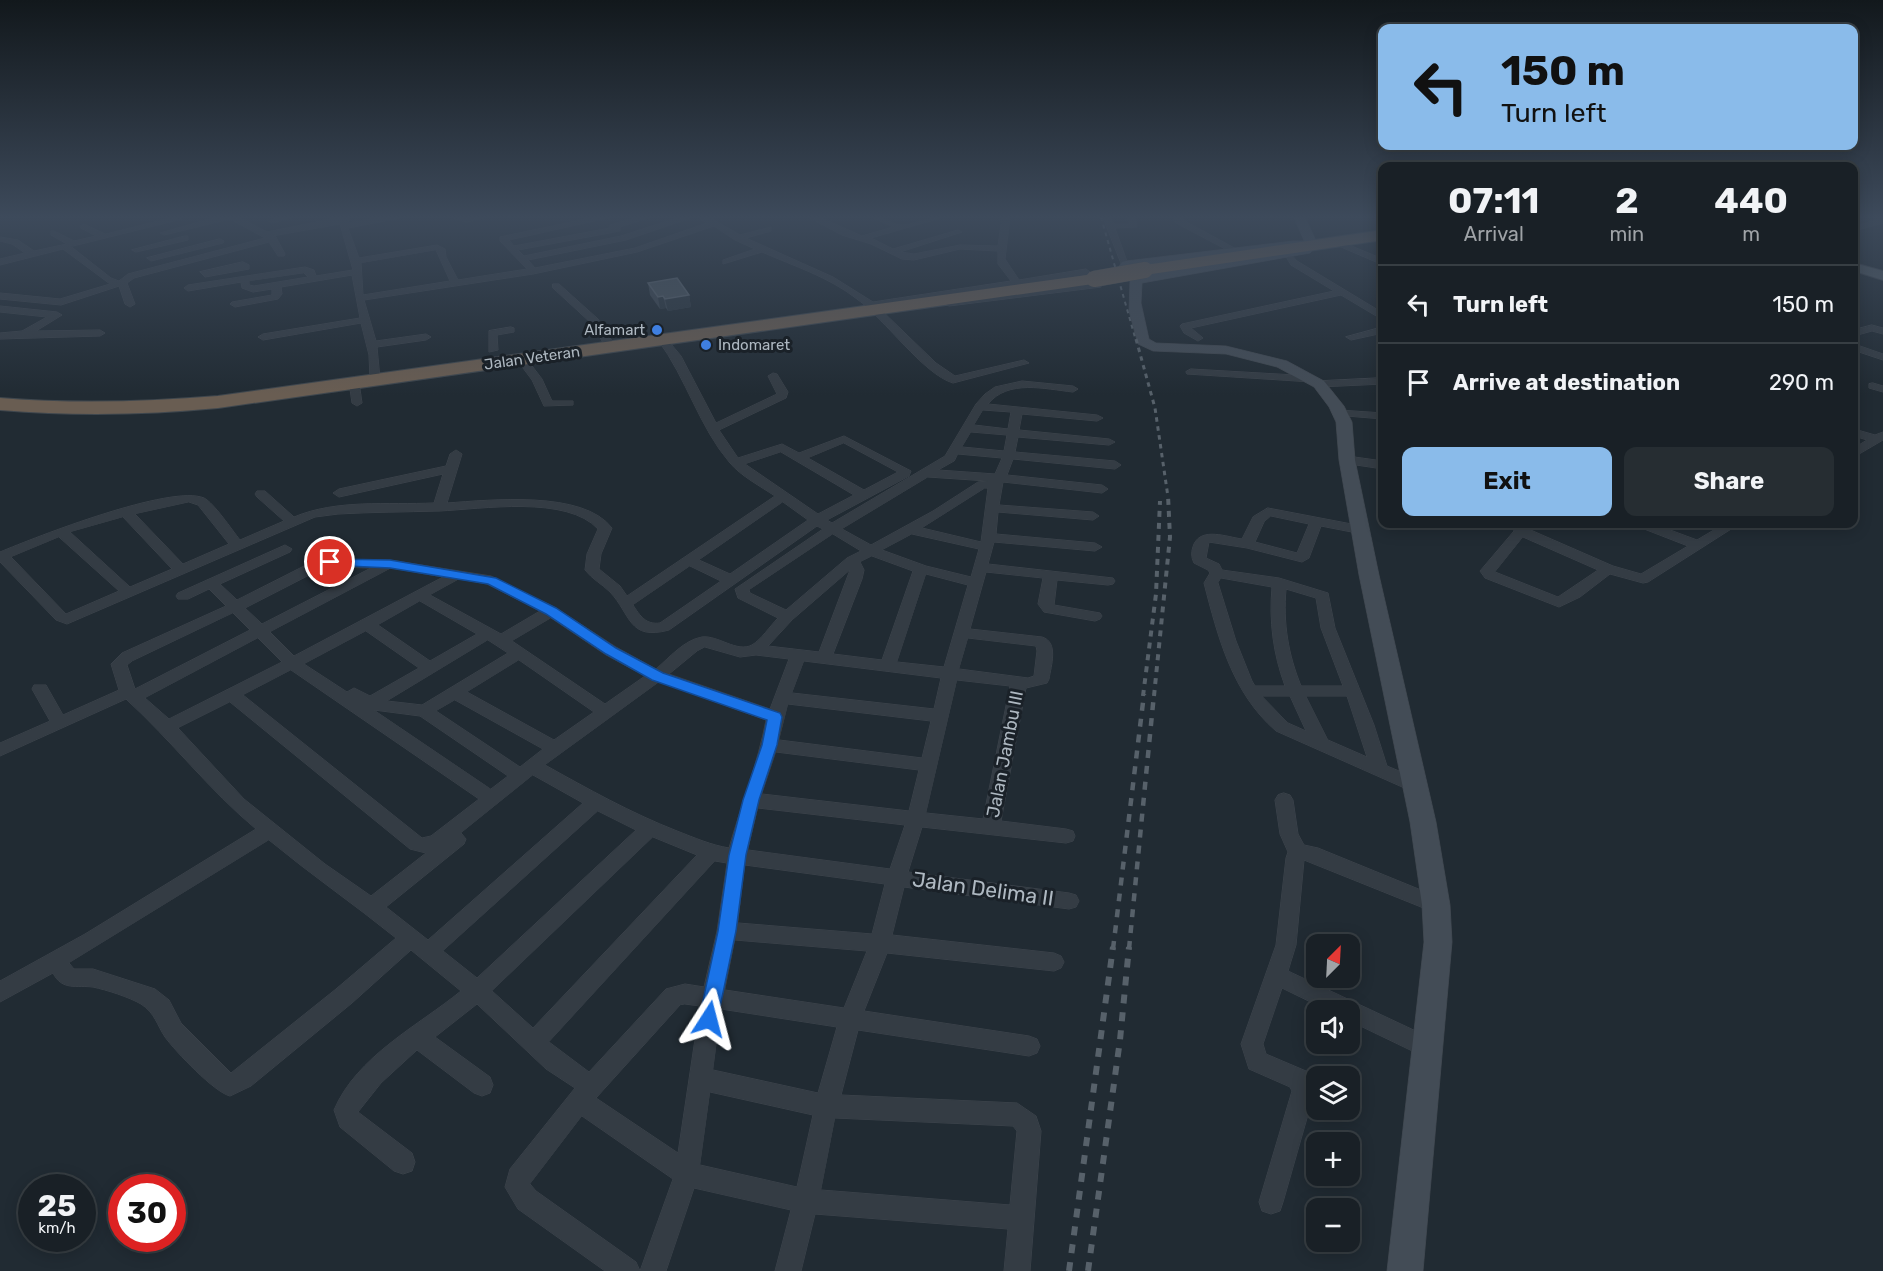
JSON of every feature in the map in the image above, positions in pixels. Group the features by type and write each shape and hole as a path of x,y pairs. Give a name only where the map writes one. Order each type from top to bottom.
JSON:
{"highway":[{"name":"Jalan Veteran","path":"0,404 68,411 144,409 375,379 494,356 522,360 1109,276"}],"street":[{"path":"2,309 35,298 108,280 103,276"},
{"path":"0,296 66,301 129,276"},
{"path":"188,288 263,276"},
{"path":"245,279 245,286 248,289 333,276"},
{"path":"357,276 364,320 376,365 375,379"},
{"path":"452,276 456,284"},
{"path":"360,298 502,276"},
{"path":"825,276 836,281 876,309 916,350 953,381 1024,363"},
{"path":"1012,276 1016,282"},
{"path":"1135,276 1134,306 1146,345 1246,353 1282,364 1316,382 1340,413 1344,422 1347,460 1369,575 1424,822 1436,905 1438,942 1405,1271"},
{"path":"1316,276 1378,314"},
{"path":"876,309 1016,282 1093,279"},
{"path":"116,282 124,285 130,304"},
{"path":"235,304 275,297 276,285"},
{"path":"556,286 595,321 611,347"},
{"path":"1198,338 1187,331 1185,326 1343,292"},
{"path":"2,309 57,315 24,334"},
{"path":"263,337 364,320"},
{"path":"1858,332 1872,328 1883,331"},
{"path":"494,356 492,333 511,330"},
{"path":"1351,337 1378,331"},
{"path":"0,336 100,333"},
{"path":"371,345 426,337"},
{"path":"663,340 676,356 712,429 736,463 818,520 871,551 921,569 979,575 1051,575 1108,581"},
{"path":"1858,350 1883,357"},
{"path":"522,360 537,379 549,404 569,403"},
{"path":"1191,372 1316,382 1378,381"},
{"path":"712,429 782,396 783,392 772,376"},
{"path":"354,382 357,403"},
{"path":"787,617 743,595 742,589 832,529 950,458 966,428 992,391 1008,384 1073,389"},
{"path":"980,406 1097,418"},
{"path":"788,1271 807,1201 826,1106 850,1020 880,943 916,818 950,674 988,542 998,481 1008,455 1017,409"},
{"path":"1340,413 1378,416"},
{"path":"966,428 1109,442"},
{"path":"1858,433 1880,437"},
{"path":"1858,451 1880,437"},
{"path":"236,544 198,499 179,499 61,531 1,557 62,617 73,618 236,544 312,514 338,510 525,503 568,509 602,522 605,528 591,559 592,570 616,590 626,609 636,621 650,628 660,629 818,520 901,477 905,471 844,439 798,458"},
{"path":"736,463 780,448 865,496"},
{"path":"956,450 1114,465"},
{"path":"439,507 456,454"},
{"path":"1347,460 1378,464"},
{"path":"339,493 451,469"},
{"path":"927,473 1101,489"},
{"path":"756,650 787,617 852,561 982,485 998,481"},
{"path":"261,494 291,521"},
{"path":"625,604 783,496"},
{"path":"993,508 1093,516"},
{"path":"126,512 181,570"},
{"path":"1247,544 1258,520 1268,512 1362,531"},
{"path":"1217,573 1214,567 1199,560 1198,553 1203,540 1212,538 1247,544 1302,558 1316,522"},
{"path":"1517,528 1487,571 1488,574 1559,603 1608,569"},
{"path":"1520,528 1608,569 1632,578 1647,578 1721,528"},
{"path":"1654,528 1698,545"},
{"path":"909,529 988,542 1095,547"},
{"path":"61,531 129,593"},
{"path":"183,596 285,549"},
{"path":"689,560 731,580"},
{"path":"824,658 855,579 857,570 852,561"},
{"path":"775,717 657,676 611,651 551,611 491,580 390,564 330,562 317,565 121,661 118,668 131,694 167,726 238,804 318,870 372,907 477,991 586,1094 687,1174 807,1201 1022,1218"},
{"path":"0,750 59,722 131,694 259,632 390,564"},
{"path":"887,667 921,569"},
{"path":"1217,573 1211,583 1224,628 1251,691 1270,718 1282,727 1415,785"},
{"path":"1217,573 1299,586 1323,596 1328,628 1366,725 1379,768"},
{"path":"167,726 367,625 456,574"},
{"path":"1051,575 1046,604 1049,609 1095,616"},
{"path":"1279,582 1278,633 1287,675 1321,743"},
{"path":"211,583 259,632 296,661 493,799"},
{"path":"419,595 494,637 605,712"},
{"path":"369,704 430,668 551,611"},
{"path":"367,625 430,668"},
{"path":"372,907 532,771 555,748 657,676 692,647 703,642 712,642 740,652 756,650 1029,683 1041,679 1045,651 1042,642 963,633"},
{"path":"296,661 369,704 424,711 518,654"},
{"path":"653,1271 687,1174 712,1000 727,931 737,855 751,800 770,745 775,717 798,655"},
{"name":"Jalan Jambu III","path":"991,827 1019,682"},
{"path":"40,689 59,722"},
{"path":"1251,691 1353,691"},
{"path":"455,693 555,748"},
{"path":"231,694 420,846 438,841 532,771"},
{"path":"783,698 941,716"},
{"name":"Jalan Delima II","path":"424,711 532,771 650,828 711,853 1069,901"},
{"path":"770,745 930,765"},
{"path":"751,800 1066,836"},
{"path":"1284,800 1289,816 1288,836 1299,852"},
{"path":"427,953 596,802"},
{"path":"402,1162 348,1119 346,1110 353,1097 386,1063 477,991 650,828"},
{"path":"0,992 93,940 270,830"},
{"path":"1299,852 1311,853 1436,905"},
{"path":"1271,1202 1304,1090 1298,1079 1257,1061 1252,1044 1286,945 1294,858 1299,852"},
{"path":"533,1043 711,853"},
{"path":"727,931 880,943 1054,962"},
{"path":"56,959 64,974 72,978 93,978 147,996 161,1007 173,1030 226,1084 230,1085 243,1078 344,996 410,938"},
{"path":"1275,975 1429,1048"},
{"path":"627,1271 527,1200 517,1186 519,1178 586,1094 674,996 685,994 712,1000 1029,1047"},
{"path":"419,1038 482,1086"},
{"path":"702,1078 826,1106 1017,1115 1028,1124 1029,1131 1017,1271"}],"building":[{"path":"677,278 689,295 665,299 663,296 658,297 648,283"}],"railway":[{"path":"1118,276 1136,341"},
{"path":"1136,339 1155,408 1168,497"},
{"path":"1154,696 1170,537 1168,495"},
{"path":"1143,696 1156,594 1160,501"},
{"path":"1113,949 1144,694"},
{"path":"1129,949 1154,694"},
{"path":"1069,1271 1113,947"},
{"path":"1088,1271 1120,1040 1129,947"}],"place":[{"name":"Alfamart","path":"657,330"},
{"name":"Indomaret","path":"706,345"}],"route":[{"path":"330,562 390,564 491,580 551,611 611,651 657,676 775,717 770,745 751,800 737,855 727,931 709,1019"}]}
